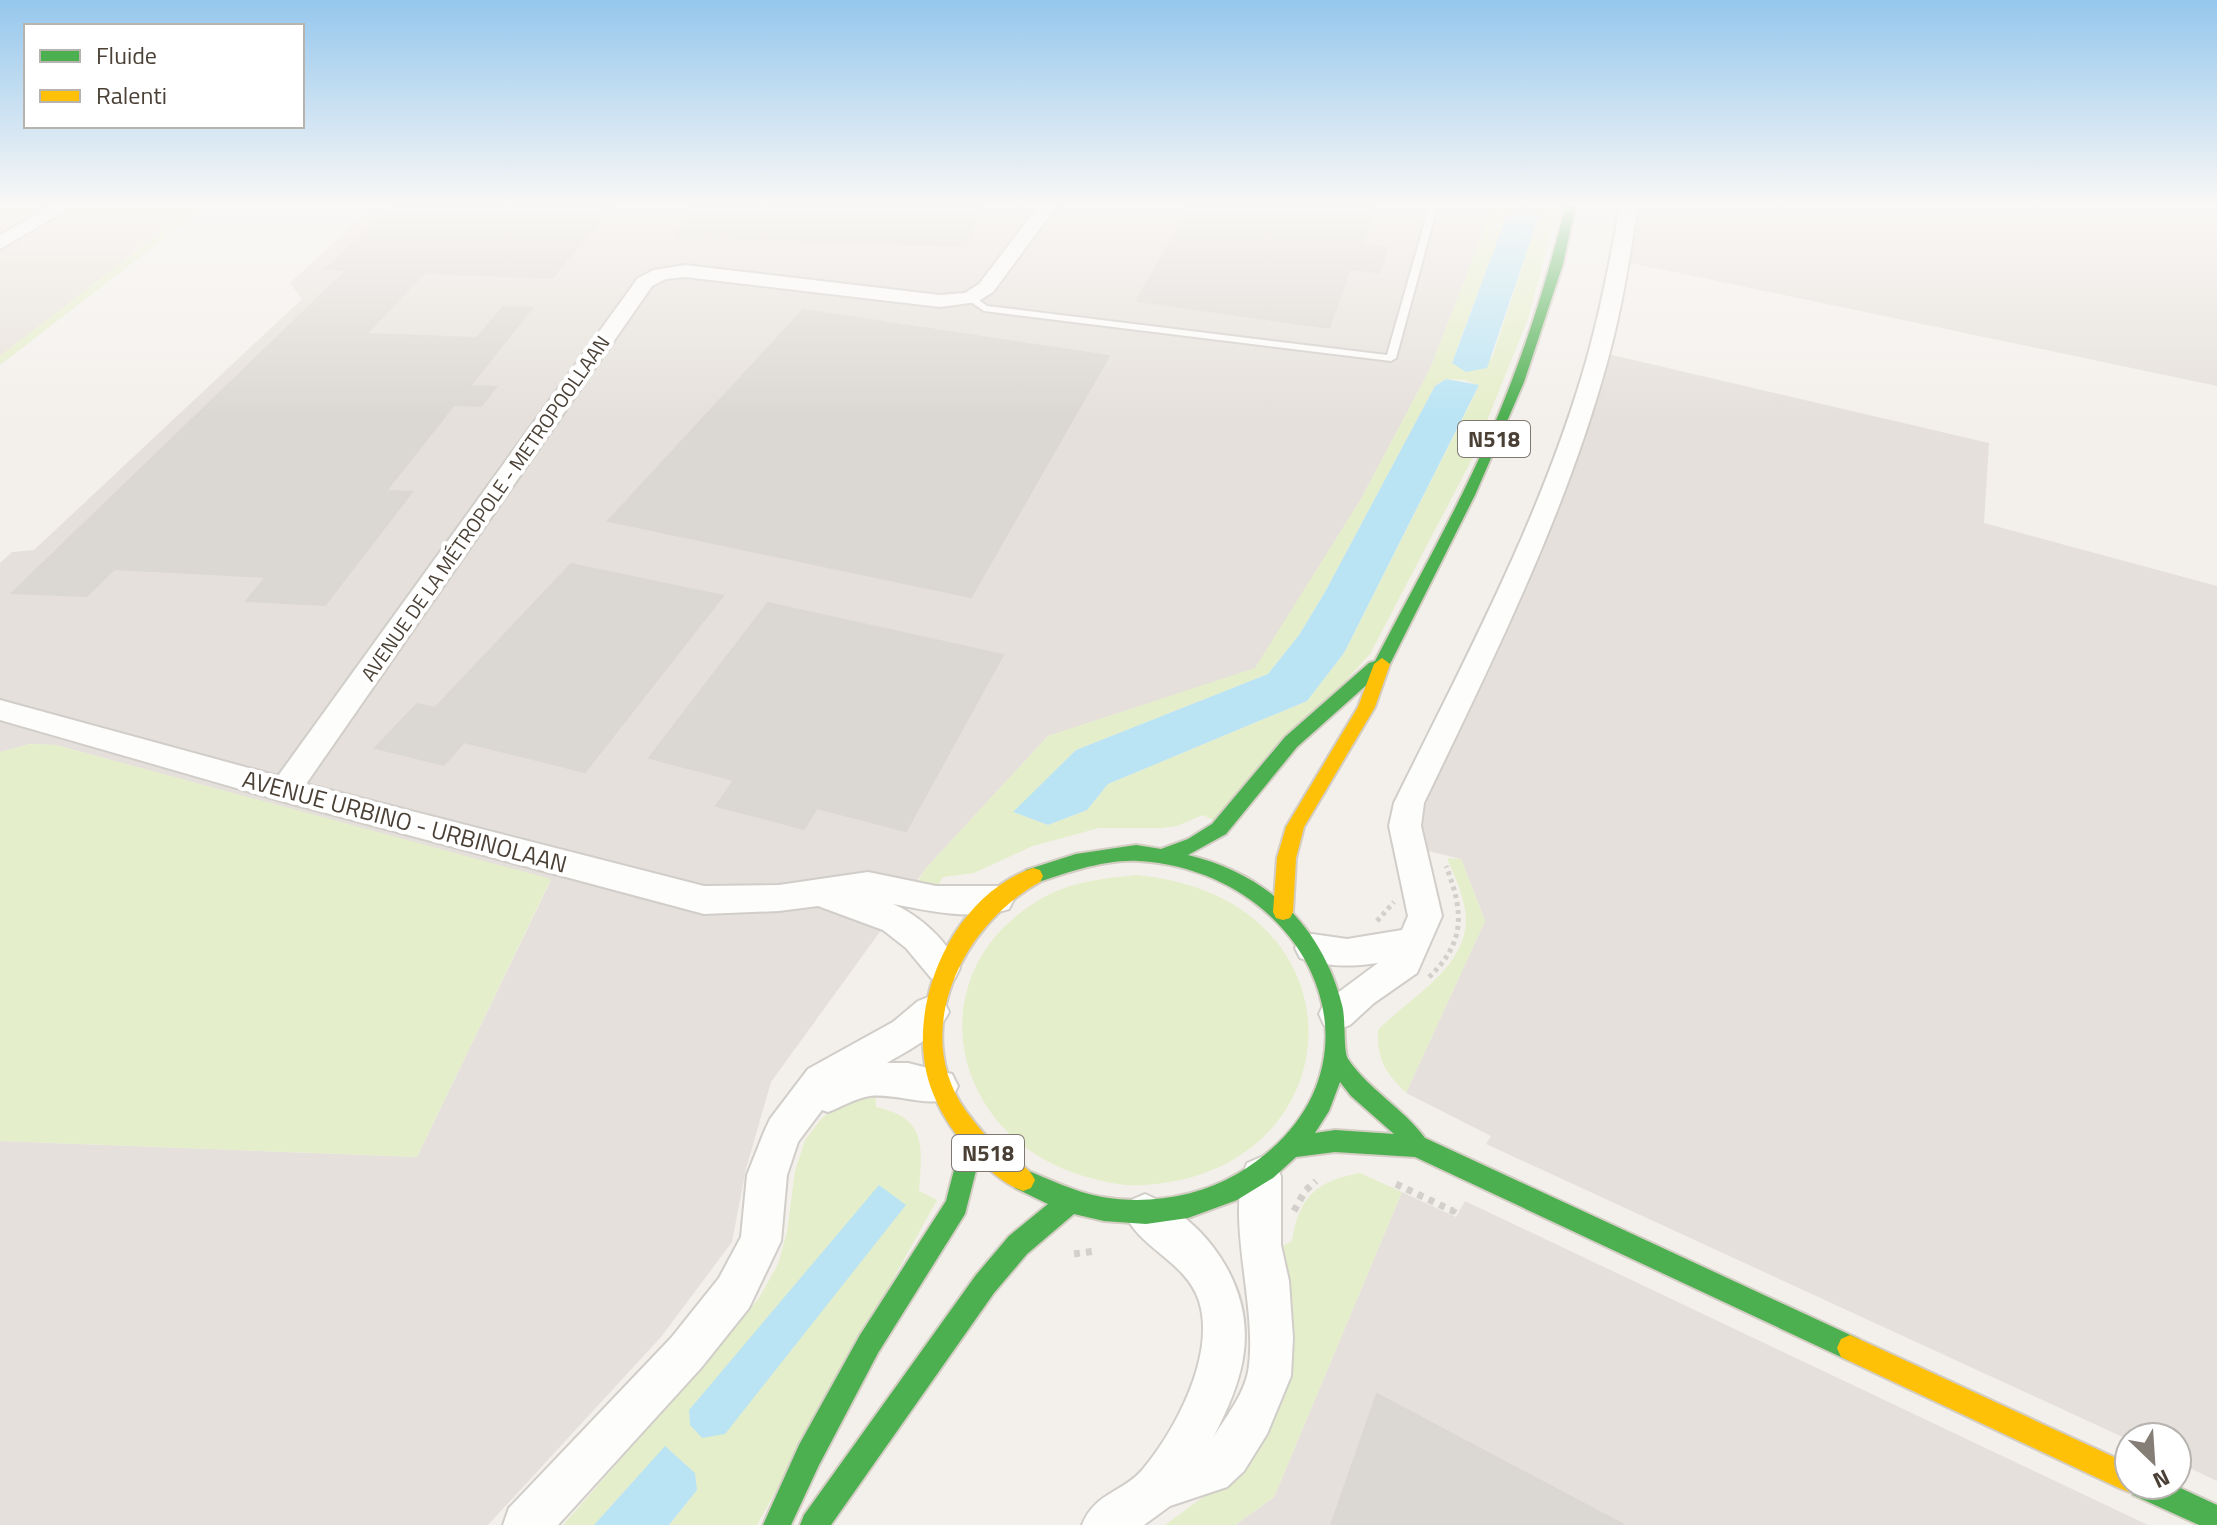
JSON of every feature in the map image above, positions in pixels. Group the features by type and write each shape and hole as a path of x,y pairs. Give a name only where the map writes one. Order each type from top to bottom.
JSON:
{"main road":[{"name":"N518","path":"1283,912 1285,859 1295,827 1376,692 1383,660 1468,495 1517,385 1552,275"},
{"name":"N518","path":"1163,856 1195,844 1219,829 1291,742 1383,660"},
{"name":"N518","path":"1136,853 1163,856 1201,865 1237,879 1283,912 1312,948 1328,980 1337,1014 1336,1060 1323,1105 1296,1146 1261,1176 1207,1203 1145,1214 1105,1212 1067,1204 1016,1180 954,1117 939,1086 931,1048 931,1012 943,968 965,930 997,899 1038,873 1086,858 1136,853"},
{"path":"1336,1060 1359,1089 1404,1128 1417,1146"},
{"name":"N518","path":"777,1525 809,1455 869,1344 957,1206 973,1139"},
{"path":"1296,1146 1335,1141 1417,1146 2113,1471"},
{"path":"814,1525 852,1476 941,1343 1013,1250 1067,1204"},
{"path":"2178,1501 2217,1519"}],"street":[{"name":"AVENUE DE LA MÉTROPOLE - METROPOOLLAAN","path":"285,790 645,282 659,275"},
{"name":"AVENUE DE LA MÉTROPOLE - METROPOOLLAAN","path":"720,275 940,301 970,298"},
{"path":"970,298 986,288 996,275"},
{"path":"1337,1014 1362,992 1405,963 1411,943 1422,929 1425,916 1405,826 1409,803 1504,606 1581,408 1617,275"},
{"name":"AVENUE URBINO - URBINOLAAN","path":"0,710 285,790 704,900 746,901 868,885 936,899 997,899"},
{"name":"AVENUE URBINO - URBINOLAAN","path":"814,894 869,906 893,917 912,930 943,968"},
{"path":"1312,948 1347,953 1411,943"},
{"path":"526,1525 686,1353 734,1293 761,1241 767,1175 783,1132 821,1081 906,1033 931,1012"},
{"path":"804,1105 867,1079 908,1080 939,1086"},
{"path":"1105,1525 1158,1487 1211,1471 1228,1455 1251,1418 1269,1376 1272,1338 1268,1281 1261,1245 1261,1176"},
{"path":"1145,1214 1183,1244 1205,1269 1224,1310 1225,1351 1213,1391 1194,1431 1158,1487"}],"lane":[{"path":"970,298 984,308 1391,358 1414,275"}],"path":[{"path":"1261,1245 1290,1235 1292,1214 1305,1191 1328,1174"},
{"path":"1068,1255 1105,1252"}],"shaded area":[{"path":"0,275 105,275 0,356"},
{"path":"299,275 1466,275 1430,369 1361,499 1255,669 1048,736 927,867 771,1082 746,1169 732,1242 661,1337 488,1525 0,1525 0,1141 417,1157 551,880 56,745 30,744 0,752 0,563 12,552 34,550 302,299 290,283"},
{"path":"1690,275 2217,275 2217,386"},
{"path":"1608,354 1989,443 1984,523 2217,586 2217,1481 2193,1470 2193,1421 2113,1421 2113,1433 1486,1144 1491,1136 1406,1093 1485,921 1461,859 1428,851 1421,832 1425,806 1509,619"},
{"path":"1402,1192 1456,1217 1465,1201 2148,1525 1235,1525 1274,1497"}],"green space":[{"path":"105,275 117,275 0,365 0,356"},
{"path":"1466,275 1484,275 1452,362 1492,358 1519,275 1540,275 1528,319 1469,465 1370,654 1217,822 1203,815 1177,826 1162,828 1099,828 1033,846 974,873 943,877 936,890 916,884 927,867 1048,736 1255,668 1361,499 1430,369","holes":["1446,379 1466,380 1479,386 1344,653 1307,701 1108,784 1087,810 1048,825 1014,812 1076,750 1268,674 1299,635 1325,592 1435,386"]},
{"path":"30,744 56,745 551,879 417,1157 0,1141 0,752"},
{"path":"1447,858 1461,859 1485,921 1406,1093 1384,1065 1378,1030 1438,976 1461,944 1466,926 1464,905"},
{"path":"1136,875 1213,894 1266,930 1298,979 1308,1033 1298,1087 1266,1134 1215,1169 1145,1185 1112,1183 1080,1175 1034,1153 999,1123 975,1086 964,1045 964,1003 978,962 1006,925 1058,890 1091,881"},
{"path":"875,1090 876,1107 893,1112 913,1127 920,1148 919,1191 937,1200 757,1525 669,1525 697,1490 665,1447 594,1525 563,1525 759,1298 778,1264 787,1232 795,1171 805,1140 821,1119 841,1102"},
{"path":"1360,1173 1402,1192 1274,1497 1235,1525 1165,1525 1214,1489 1257,1443 1278,1248 1292,1241 1299,1213 1312,1194 1332,1181"}],"water":[{"path":"1485,275 1519,275 1487,368 1466,372 1452,363"},
{"path":"1446,379 1479,385 1344,653 1307,701 1108,784 1087,810 1048,825 1013,812 1076,750 1268,674 1299,635 1325,592 1435,386"},
{"path":"879,1185 906,1205 725,1434 702,1438 690,1425 689,1410"},
{"path":"665,1446 695,1473 697,1490 669,1525 594,1525"}],"building":[{"path":"342,275 422,275 366,334 477,338 503,307 532,308 470,386 496,387 481,406 454,405 386,491 412,492 325,605 246,601 266,577 114,569 87,596 12,593"},
{"path":"479,275 554,275 552,278"},
{"path":"1151,275 1348,275 1329,328 1137,301"},
{"path":"803,310 1109,356 971,597 608,521"},
{"path":"571,564 723,596 585,772 464,742 444,765 375,748 417,704 435,708"},
{"path":"768,603 1003,655 906,831 817,808 804,829 716,806 734,780 649,758"},
{"path":"1377,1394 1624,1525 1331,1525"}],"traffic: fast":[{"path":"1382,664 1468,495 1518,382 1553,275"},
{"path":"1163,856 1195,844 1219,829 1291,742 1375,667"},
{"path":"1023,1180 1062,1199 1104,1209 1146,1212 1188,1206 1228,1192 1265,1170 1296,1141 1321,1104 1332,1075 1336,1045 1334,1014 1314,955 1297,929 1275,906 1238,880 1195,864 1136,853"},
{"path":"1033,876 1076,862 1136,853"},
{"path":"1336,1060 1359,1089 1404,1128 1417,1146 1850,1348"},
{"path":"777,1525 809,1455 869,1344 957,1206 973,1139"},
{"path":"1296,1146 1335,1141 1417,1146"},
{"path":"814,1525 985,1284 1018,1245 1067,1204"},
{"path":"2178,1501 2217,1519"}],"traffic: slow":[{"path":"1283,912 1286,858 1291,837 1306,806 1367,707 1382,664"},
{"path":"1023,1180 996,1161 956,1115 943,1088 935,1060 933,1031 937,1001 947,969 962,940 992,903 1033,876"},
{"path":"1850,1348 2113,1471"}]}
